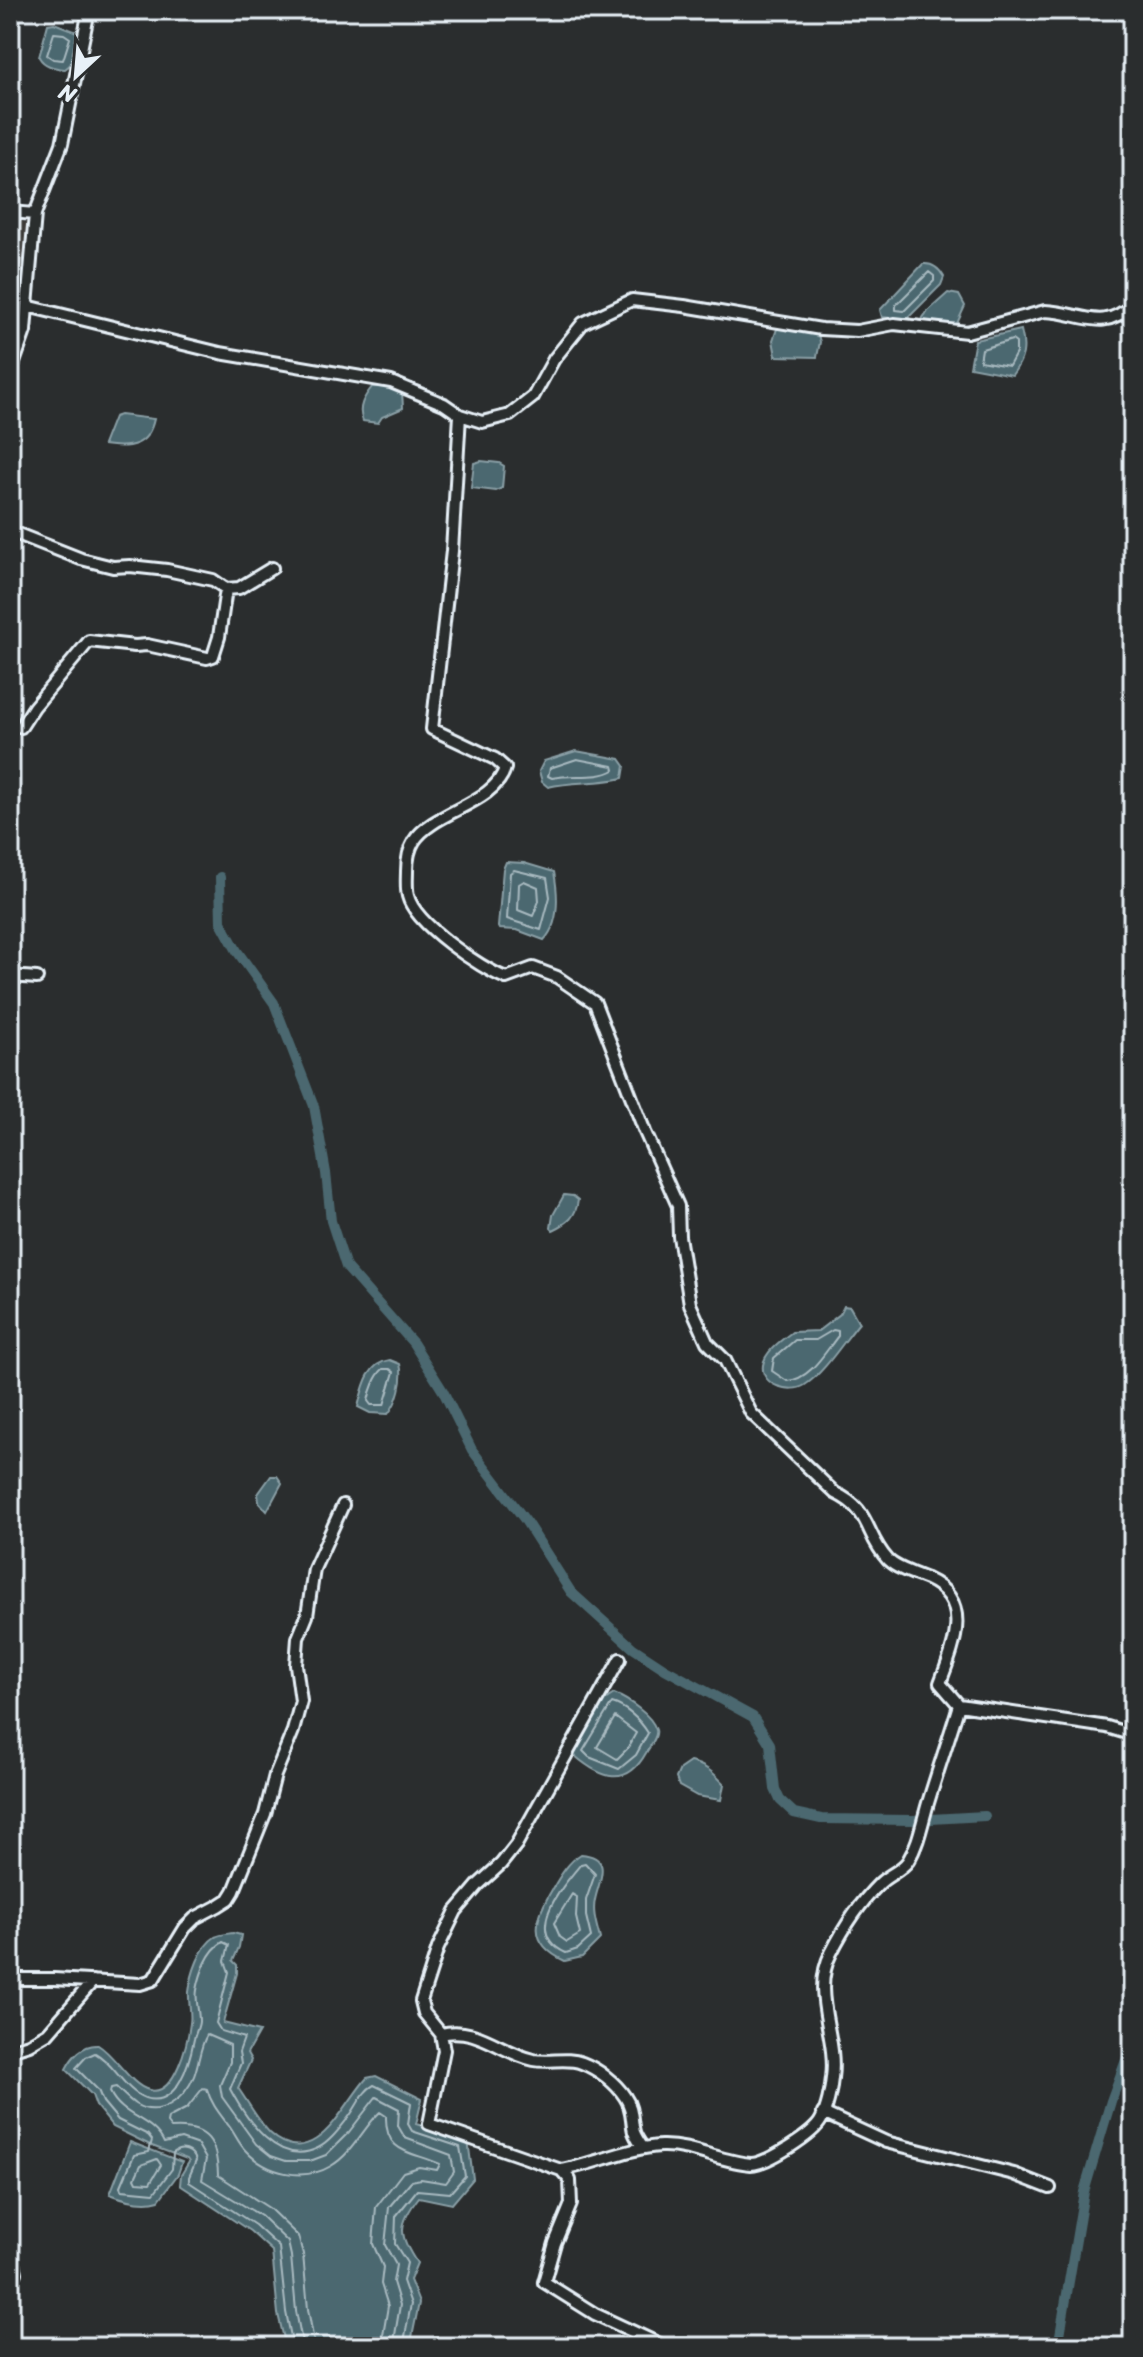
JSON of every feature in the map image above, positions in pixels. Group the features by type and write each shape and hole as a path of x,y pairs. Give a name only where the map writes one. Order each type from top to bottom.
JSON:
{"street":[{"path":"10,374 25,331 35,214 62,144 89,10"},
{"path":"10,212 35,214"},
{"path":"27,306 220,353 391,382 444,404 460,415 482,422 510,415 533,397 554,359 583,323 632,300 821,329 857,331 894,324 967,332 1045,311 1057,311 1090,321 1108,319 1122,315 1133,304"},
{"path":"460,415 452,551 432,729 495,759 505,768 501,778 490,789 428,828 414,841 407,859 408,896 429,926 492,972 506,978 533,968 557,977 595,1003 645,1132 678,1206 679,1236 690,1304 707,1342 725,1360 751,1413 835,1493 862,1512 879,1548 891,1563 934,1582 947,1592 956,1609 955,1637 940,1683 959,1705 1107,1727 1133,1735"},
{"path":"10,531 81,559 113,567 167,570 213,580 226,589 239,588 272,568"},
{"path":"21,727 89,641 147,645 210,658 219,637 226,589"},
{"path":"10,976 37,978"},
{"path":"10,1979 140,1984 153,1980 185,1928 195,1918 229,1899 265,1814 275,1775 293,1731 301,1701 296,1665 298,1638 307,1616 314,1569 343,1505"},
{"path":"620,1659 516,1845 456,1911 438,1948 421,2001 424,2013 441,2034 444,2050 429,2124 561,2170 643,2148 665,2146 753,2164 803,2138 821,2120 832,2078 831,2042 822,2001 824,1974 830,1955 859,1909 881,1882 904,1865 919,1835 959,1705"},
{"path":"10,2050 48,2033 93,1981"},
{"path":"441,2034 466,2033 485,2038 530,2059 572,2060 585,2064 608,2079 626,2098 633,2114 634,2134 643,2148"},
{"path":"823,2113 886,2142 1014,2174 1050,2188"},
{"path":"561,2170 570,2180 571,2204 544,2282 595,2314 653,2344 666,2347"},
{"path":"10,2244 16,2273"}],"shaded area":[{"path":"10,220 32,223 22,325 10,362"}],"water":[{"path":"54,23 77,32 77,52 65,69 50,66 39,57 48,24"},
{"path":"923,264 933,265 940,271 944,277 941,285 906,320 882,317 880,310"},
{"path":"948,293 959,295 965,306 955,328 919,323 928,311"},
{"path":"778,326 817,331 820,342 817,357 776,356 773,340"},
{"path":"1021,330 1023,354 1012,375 970,367 975,340"},
{"path":"372,387 402,391 403,408 382,417 378,423 363,421 361,407"},
{"path":"114,417 154,419 142,441 121,447 103,445"},
{"path":"481,461 504,466 502,488 496,491 471,488 474,463"},
{"path":"576,751 620,759 625,766 623,778 548,787 542,782 539,771 544,761"},
{"path":"506,862 524,863 554,872 557,898 555,917 544,940 498,927"},
{"path":"564,1195 578,1200 577,1206 570,1219 553,1230 553,1215"},
{"path":"844,1306 850,1307 859,1323 812,1380 792,1389 778,1386 766,1378 763,1365 774,1346 792,1332 818,1331 840,1314"},
{"path":"390,1360 400,1364 401,1370 399,1390 392,1409 388,1414 370,1413 358,1407 371,1371"},
{"path":"271,1476 277,1476 282,1483 267,1511 259,1502 258,1494"},
{"path":"614,1694 644,1713 654,1724 656,1733 638,1764 622,1776 594,1770 575,1756 574,1750 602,1702"},
{"path":"690,1762 709,1770 724,1784 721,1800 697,1796 679,1786 676,1778 680,1769"},
{"path":"581,1854 591,1856 601,1865 594,1910 600,1939 582,1957 565,1961 544,1946 539,1938 539,1920 559,1879"},
{"path":"233,1933 241,1935 233,1961 237,1965 237,1973 223,2023 259,2032 247,2053 251,2060 238,2088 270,2133 286,2143 301,2145 314,2140 338,2118 367,2078 376,2076 422,2099 416,2124 468,2140 473,2179 452,2204 419,2197 404,2222 406,2245 417,2263 410,2280 419,2303 410,2347 286,2347 278,2314 272,2251 250,2231 180,2185 181,2175 189,2162 187,2159 113,2127 96,2106 92,2095 66,2069 79,2052 98,2045 142,2087 158,2090 166,2085 173,2077 186,2042 190,2019 189,1992 197,1962 210,1941"},
{"path":"130,2142 182,2162 178,2174 159,2200 134,2201 110,2194"}],"waterway":[{"path":"220,877 221,922 237,951 274,1003 314,1106 331,1221 346,1267 413,1343 443,1391 472,1450 525,1520 571,1592 633,1648 753,1717 770,1744 775,1789 780,1800 794,1813 821,1819 913,1820 985,1816"},
{"path":"1058,2347 1084,2192 1111,2101 1133,2041"}]}
